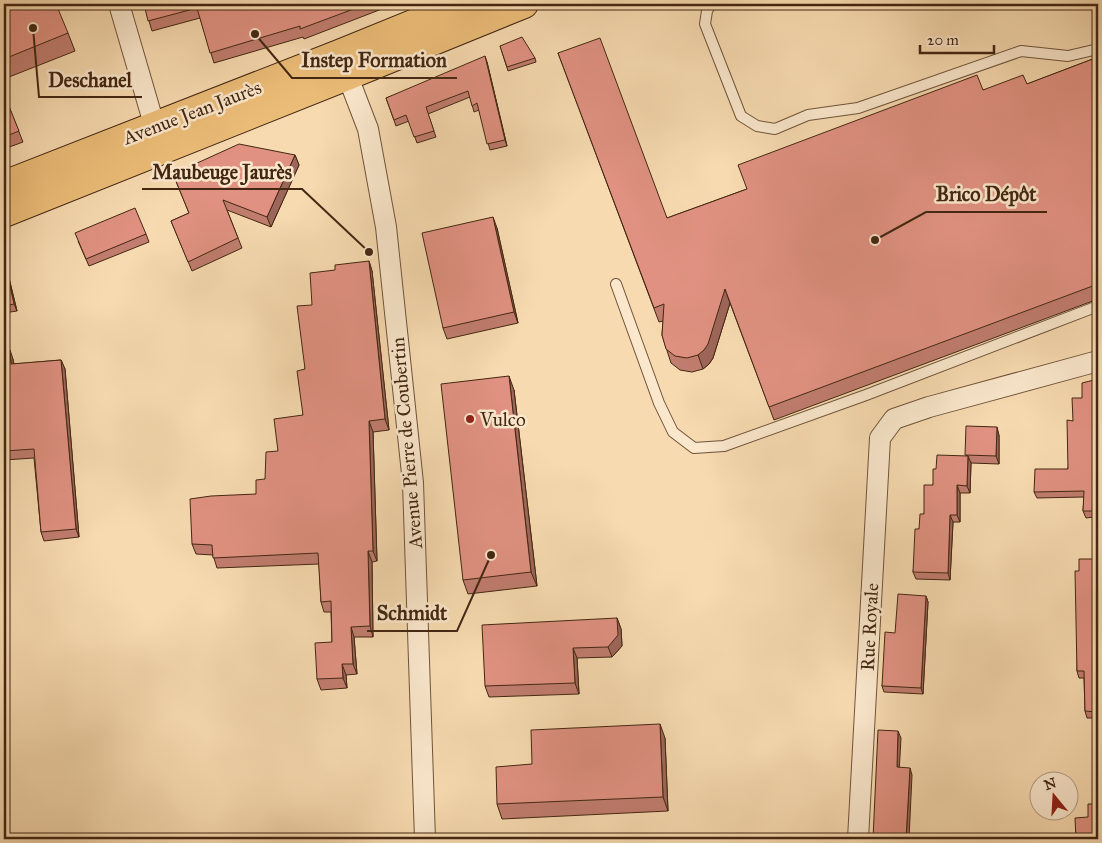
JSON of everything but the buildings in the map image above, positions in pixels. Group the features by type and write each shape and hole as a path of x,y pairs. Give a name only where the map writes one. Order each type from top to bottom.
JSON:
{"main road":[{"name":"Avenue Jean Jaurès","path":"343,65 462,4"},
{"name":"Avenue Jean Jaurès","path":"4,213 158,138 343,65 524,4"},
{"name":"Avenue Jean Jaurès","path":"4,185 158,138"}],"street":[{"path":"119,4 158,138"},
{"name":"Avenue Pierre de Coubertin","path":"343,65 368,129 386,227 413,482 425,839"},
{"name":"Rue Royale","path":"858,839 880,438 894,419 929,407 1098,361"}],"lane":[{"path":"711,4 707,11 705,24 741,116 757,126 775,129 808,115 858,108 1022,51 1068,56 1098,49"},
{"path":"616,284 659,403 673,432 694,448 724,446 866,395 1098,306"}],"place":[{"name":"Deschanel","path":"33,28"},
{"name":"Instep Formation","path":"255,34"},
{"name":"Brico Dépôt","path":"875,240"},
{"name":"Maubeuge Jaurès","path":"369,252"},
{"name":"Vulco","path":"470,419"},
{"name":"Schmidt","path":"491,555"}]}
